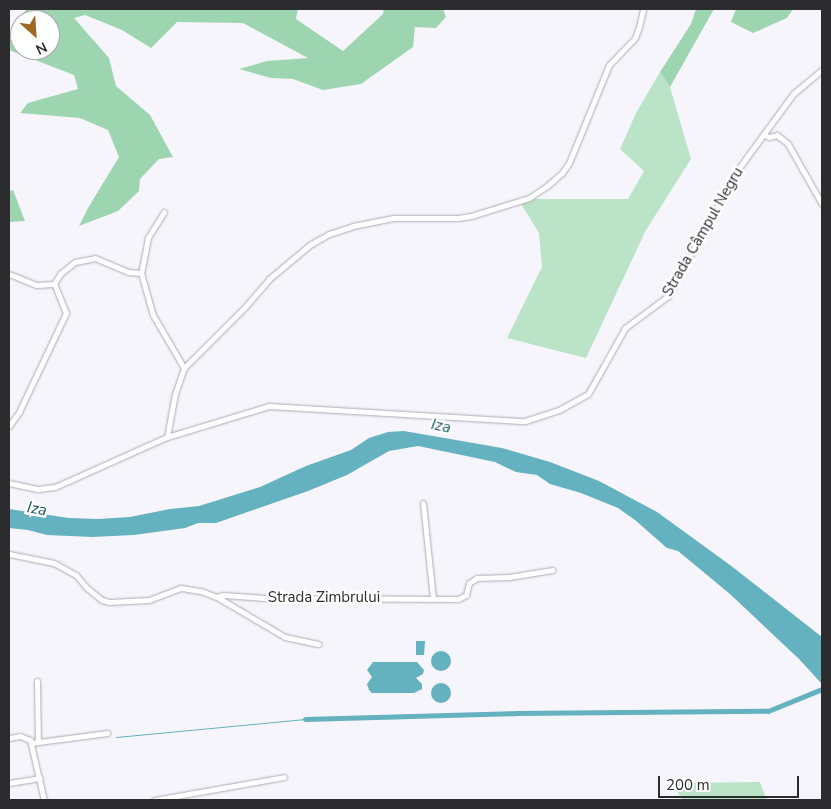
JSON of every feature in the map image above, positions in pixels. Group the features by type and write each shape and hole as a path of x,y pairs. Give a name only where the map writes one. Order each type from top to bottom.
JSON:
{"street":[{"path":"167,437 175,394 184,368 245,307 269,279 311,244 329,234 353,226 393,218 458,218 471,216 529,198 562,173 569,163 609,65 634,38 640,27 642,9"},
{"name":"Strada Câmpul Negru","path":"9,483 38,489 55,487 167,437 269,406 526,421 559,410 588,394 625,328 668,296 732,180 793,94 822,70"},
{"path":"765,135 770,137 777,135 788,144 822,204"},
{"path":"164,212 148,238 141,274 153,315 184,368"},
{"path":"9,274 36,285 54,284 67,267 75,262 96,258 128,272 141,274"},
{"path":"9,426 17,415 66,313 54,284"},
{"path":"423,503 432,598"},
{"name":"Strada Zimbrului","path":"9,554 54,562 76,575 93,594 109,602 149,600 181,588 217,597 285,637 318,644"},
{"name":"Strada Zimbrului","path":"217,597 224,595 262,598 463,597 466,595 469,583 477,578 509,577 552,570"},
{"path":"36,681 38,742"},
{"path":"31,743 107,733"},
{"path":"9,738 20,736 28,739 31,743 44,800"},
{"path":"154,800 284,777"},
{"path":"9,783 40,778"},
{"path":"191,794 192,800"}],"green space":[{"path":"298,9 296,19 343,51 383,14 384,9 443,9 446,17 436,28 415,27 413,47 361,84 323,90 293,79 271,78 239,69 267,61 308,58 243,23 177,22 151,48 122,30 85,15 74,18 109,58 116,86 150,115 173,157 159,159 140,179 139,191 118,211 79,226 119,157 108,130 80,118 20,113 28,103 78,89 74,75 35,60 60,60 60,10 26,10"},
{"path":"696,9 714,9 670,87 660,72 691,24"},
{"path":"736,9 793,9 787,18 753,33 731,22"},
{"path":"660,72 670,87 691,159 646,230 586,358 507,338 542,267 539,233 518,199 628,199 644,171 620,149 636,113"},
{"path":"13,190 25,221 9,222 9,191"},
{"path":"760,782 767,800 682,800 673,783"}],"water":[{"path":"404,431 502,448 550,462 599,481 657,512 730,565 822,637 822,684 799,659 730,594 678,551 667,548 618,508 581,493 550,484 537,475 516,472 495,462 418,446 389,451 347,475 308,491 216,523 198,523 185,528 134,535 92,537 47,535 9,528 9,509 69,518 98,519 130,517 170,509 199,506 260,487 306,466 351,450 369,438 388,432"},
{"path":"416,641 425,641 424,655 416,655"},
{"path":"441,651 448,654 451,661 448,668 441,671 434,668 431,661 434,654"},
{"path":"373,662 417,662 424,670 423,674 416,678 422,684 422,689 414,693 372,693 367,684 372,677 367,670"},
{"path":"441,683 448,686 451,693 448,700 441,703 434,700 431,693 434,686"}],"waterway":[{"path":"305,719 515,713 768,711 822,689"},
{"path":"116,737 305,719"}],"water label":[{"name":"Iza","path":"441,426"},
{"name":"Iza","path":"37,509"}]}
